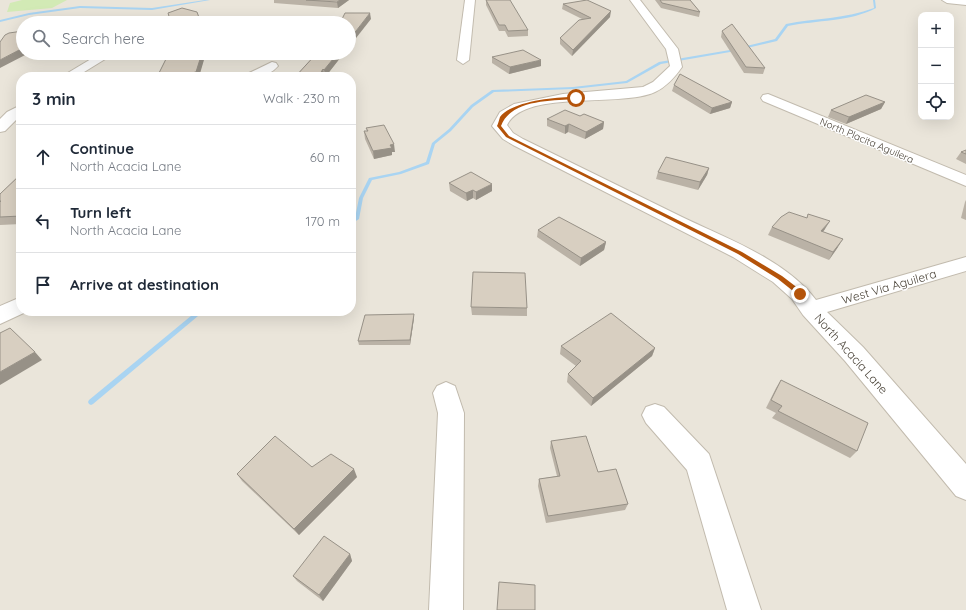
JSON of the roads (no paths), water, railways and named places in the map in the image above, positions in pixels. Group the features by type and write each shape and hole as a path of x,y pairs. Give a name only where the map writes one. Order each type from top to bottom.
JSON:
{"street":[{"path":"463,60 470,0"},
{"name":"North Acacia Lane","path":"636,0 672,49 676,67 664,80 647,91 533,102 509,112 502,117 499,126 508,136 523,145 740,253 780,277 800,294 811,309 854,354 966,486"},
{"path":"947,0 966,2"},
{"path":"76,72 97,60"},
{"path":"261,72 272,66"},
{"name":"North Placita Aguilera","path":"768,98 966,181"},
{"path":"0,128 16,112"},
{"name":"West Via Aguilera","path":"811,309 966,264"},
{"path":"0,316 16,308"},
{"path":"446,393 451,413 446,610"},
{"path":"655,415 699,463 744,610"}],"waterway":[{"path":"21,16 80,7 152,9 209,0"},
{"path":"356,220 361,198 370,179 400,173 428,163 433,144 450,130 472,106 493,91 573,88 627,82 660,63 730,51 776,40 787,25 843,17 865,12 875,8 874,0"},
{"path":"0,21 16,17"},
{"path":"91,402 195,316"}]}
